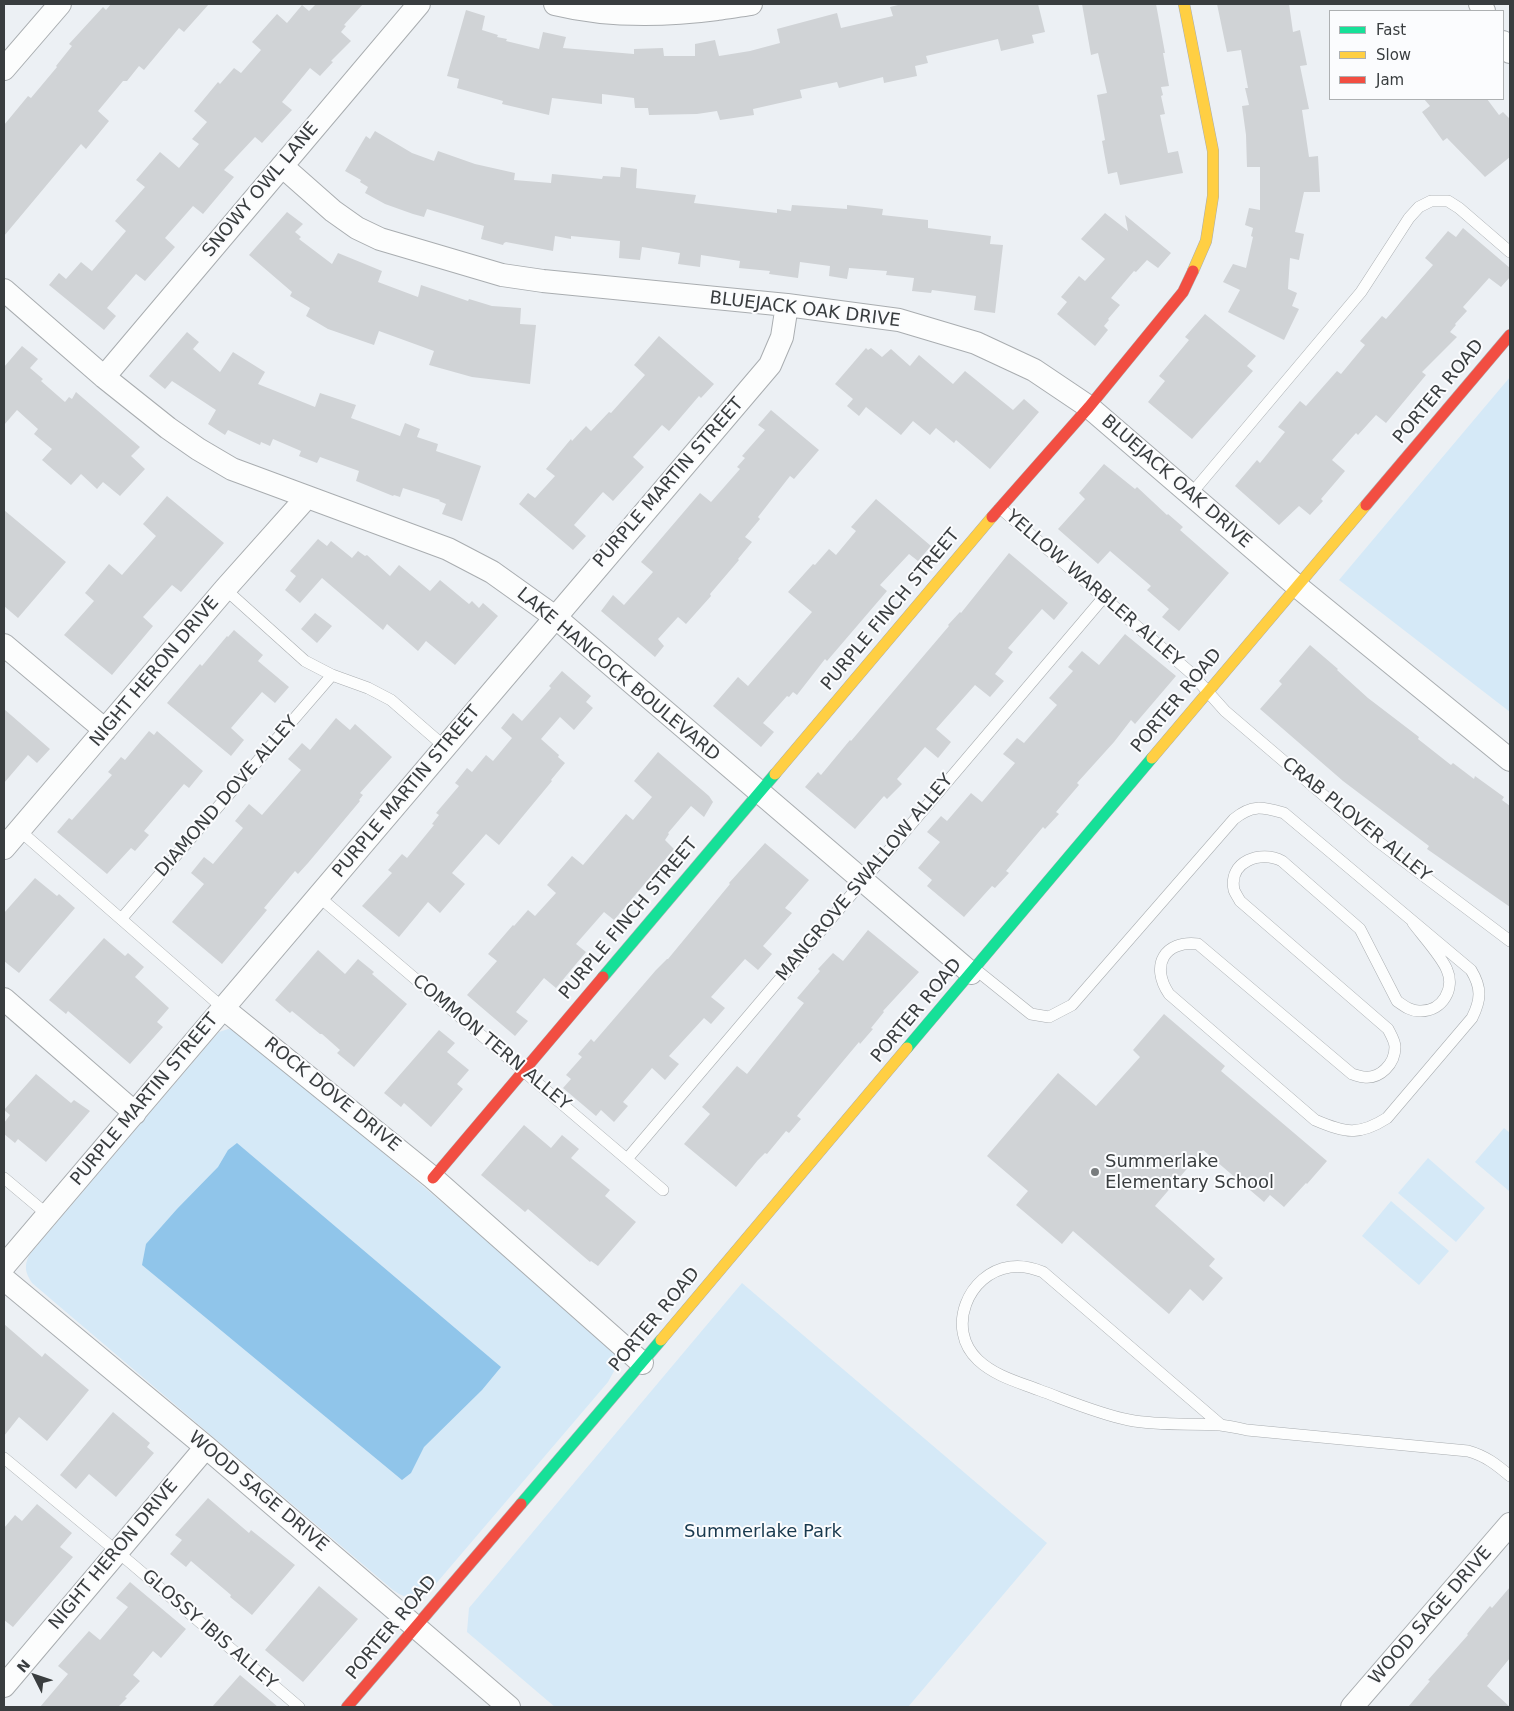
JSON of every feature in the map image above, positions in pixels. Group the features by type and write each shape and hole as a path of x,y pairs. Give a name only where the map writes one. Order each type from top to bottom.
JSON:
{"street":[{"path":"4,69 60,4"},
{"name":"SNOWY OWL LANE","path":"104,377 419,4"},
{"path":"556,4 602,12 645,13 697,11 751,4"},
{"name":"PURPLE FINCH STREET","path":"433,1178 1000,508 1089,407 1183,292 1206,241 1214,196 1213,151 1184,4"},
{"name":"BLUEJACK OAK DRIVE","path":"282,166 333,211 357,228 380,239 502,276 543,282 787,305 898,320 976,343 1034,370 1089,407 1298,587 1510,760"},
{"name":"LAKE HANCOCK BOULEVARD","path":"4,290 104,377 168,428 232,469 448,549 492,572 554,618 759,793 973,971"},
{"name":"PURPLE MARTIN STREET","path":"4,1266 770,365 782,337 787,305"},
{"name":"PORTER ROAD","path":"347,1707 642,1363 1510,335"},
{"name":"NIGHT HERON DRIVE","path":"4,848 225,589 307,497"},
{"path":"4,646 105,730"},
{"path":"4,998 135,1113"},
{"name":"ROCK DOVE DRIVE","path":"224,1008 433,1178 642,1363"},
{"name":"WOOD SAGE DRIVE","path":"4,1279 206,1447 509,1707"},
{"name":"NIGHT HERON DRIVE","path":"4,1686 206,1447"},
{"name":"WOOD SAGE DRIVE","path":"1352,1707 1510,1524"}],"lane":[{"path":"1190,494 1362,292 1409,218 1419,207 1431,201 1448,201 1460,208 1510,252"},
{"name":"YELLOW WARBLER ALLEY","path":"1000,508 1191,673 1207,692"},
{"path":"225,589 305,661 332,675 368,688 391,700 446,747"},
{"name":"MANGROVE SWALLOW ALLEY","path":"627,1159 1104,597"},
{"name":"DIAMOND DOVE ALLEY","path":"122,918 332,675"},
{"name":"CRAB PLOVER ALLEY","path":"1207,692 1225,711 1376,840 1510,941"},
{"path":"973,971 1031,1014 1049,1017 1072,1005 1234,818 1245,810 1264,807 1284,813 1471,970 1478,982 1478,1007 1472,1018 1387,1118 1363,1130 1335,1129 1315,1120 1169,994 1162,984 1160,974 1161,961 1166,952 1176,945 1186,942 1198,944 1352,1074 1365,1077 1376,1076 1388,1068 1393,1058 1395,1047 1388,1029 1240,901 1234,890 1235,879 1238,870 1244,862 1254,857 1274,857 1282,861 1360,929 1398,1001 1407,1008 1422,1012 1435,1008 1444,1000 1449,990 1450,979 1447,969 1413,923"},
{"name":"ROCK DOVE DRIVE","path":"19,830 224,1008"},
{"name":"COMMON TERN ALLEY","path":"318,896 663,1190"},
{"path":"4,1178 48,1215"},
{"path":"1221,1425 1044,1272 1018,1266 1001,1269 982,1281 968,1297 963,1313 962,1325 966,1341 979,1360 1002,1376 1089,1408 1129,1420 1157,1424 1221,1425 1247,1430 1468,1451 1480,1454 1495,1463 1510,1476"},
{"name":"GLOSSY IBIS ALLEY","path":"4,1458 117,1551 299,1707"}],"green space":[{"path":"1510,377 1510,712 1339,580"},
{"path":"228,1029 244,1036 613,1346 619,1362 608,1382 428,1593 419,1598 406,1597 393,1590 32,1283 27,1272 26,1263 29,1255 211,1041 219,1032"},
{"path":"1504,1128 1510,1133 1509,1191 1475,1162"},
{"path":"1428,1158 1485,1208 1456,1242 1398,1193"},
{"path":"1391,1201 1449,1251 1419,1285 1362,1236"},
{"name":"Summerlake Park","path":"742,1283 1047,1543 908,1707 555,1707 467,1632 469,1608"}],"water":[{"path":"237,1143 501,1367 482,1390 424,1447 411,1473 402,1480 142,1265 146,1244 218,1167 228,1150"}],"building":[{"path":"111,4 209,4 184,32 179,28 144,70 139,66 127,81 123,81 98,111 109,121 86,149 81,144 4,236 4,125 28,96 31,98 57,67 72,46 69,44 103,7 106,10"},
{"path":"316,4 363,4 344,25 346,26 341,32 351,41 331,61 333,62 320,76 310,68 282,102 292,110 262,143 255,137 224,170 234,177 203,214 193,206 165,238 175,247 145,281 136,274 107,308 116,316 104,330 49,285 59,273 66,279 81,262 92,271 126,231 115,221 145,187 136,180 160,152 179,168 199,144 192,139 207,122 194,111 218,82 220,84 234,68 241,73 261,50 252,42 277,14 287,23 302,5 309,11"},
{"path":"902,4 1038,4 1045,32 1032,35 1034,43 1001,51 998,39 926,56 928,63 915,66 917,76 884,83 883,77 839,88 837,82 800,90 802,98 753,109 754,115 720,120 717,111 697,114 649,115 648,108 635,108 634,98 602,94 602,104 552,98 549,115 502,104 503,101 457,88 459,79 447,76 466,10 485,16 482,30 498,35 497,37 507,39 506,41 539,49 543,32 566,37 563,48 634,54 634,49 663,48 664,56 695,56 695,44 715,40 719,56 750,51 780,43 777,29 837,13 841,28 893,16 890,7"},
{"path":"1082,4 1156,4 1169,86 1161,87 1165,114 1160,115 1168,153 1178,151 1183,173 1120,185 1117,172 1108,174 1102,141 1105,140 1097,95 1107,93 1098,53 1091,55"},
{"path":"1217,4 1289,4 1293,32 1300,30 1307,65 1300,66 1309,109 1302,110 1309,157 1318,156 1320,192 1304,192 1295,232 1304,234 1299,260 1290,258 1288,289 1297,293 1292,306 1299,309 1284,340 1228,312 1240,290 1223,282 1233,264 1246,268 1253,237 1251,236 1253,228 1245,225 1249,208 1260,210 1260,167 1247,167 1246,135 1242,106 1249,105 1245,88 1248,88 1241,50 1227,52"},
{"path":"1425,100 1488,100 1499,115 1503,112 1510,119 1510,157 1485,177 1447,138 1443,141 1422,112 1430,106"},
{"path":"375,131 412,153 434,161 438,151 475,164 515,173 514,180 551,183 552,174 602,179 603,176 620,177 621,167 637,169 636,188 696,195 694,203 777,213 777,209 791,211 792,205 847,209 847,205 883,209 882,215 928,220 928,228 991,236 990,244 1003,245 995,313 974,310 976,296 932,290 931,293 912,291 914,278 886,275 887,271 849,268 847,279 829,276 830,266 800,262 798,278 769,274 770,271 739,268 740,261 701,255 700,267 678,264 680,253 642,247 640,260 619,258 620,241 571,236 571,239 555,236 553,251 506,242 503,245 481,239 484,226 427,209 424,217 413,214 385,204 365,193 368,187 360,182 361,180 345,171 366,136 370,139"},
{"path":"287,212 303,224 295,232 301,237 299,239 332,264 338,253 382,271 378,282 418,297 421,285 468,301 469,299 492,306 521,308 520,324 536,325 530,384 472,377 429,365 434,351 379,331 374,345 328,329 306,316 310,308 290,296 292,292 249,255"},
{"path":"1105,213 1128,231 1125,215 1171,253 1158,268 1147,260 1136,272 1134,271 1111,298 1120,305 1108,319 1104,326 1108,330 1095,346 1057,314 1067,302 1061,297 1079,276 1085,281 1105,259 1081,239"},
{"path":"1463,228 1510,268 1510,277 1501,287 1489,278 1463,307 1467,311 1450,332 1457,337 1422,372 1426,375 1386,423 1376,415 1358,435 1356,433 1332,460 1345,471 1310,515 1299,506 1279,525 1235,486 1257,460 1260,463 1285,432 1278,427 1300,401 1306,406 1337,371 1341,374 1365,345 1360,341 1382,316 1386,319 1433,265 1425,258 1448,231 1456,237"},
{"path":"1205,314 1256,356 1247,366 1253,371 1192,439 1148,402 1165,381 1159,376 1189,340 1185,337"},
{"path":"187,332 199,342 193,349 220,372 233,352 265,372 258,384 315,407 320,393 356,405 351,418 400,436 405,423 420,429 417,437 438,444 436,451 481,466 462,521 442,514 446,504 440,500 403,488 400,497 393,496 356,481 359,471 320,457 317,463 299,456 301,451 273,439 270,446 261,442 260,445 228,430 225,435 208,424 216,410 172,381 165,389 149,376"},
{"path":"659,336 714,384 701,398 699,396 669,431 662,425 633,457 644,467 613,501 603,492 574,525 586,536 573,550 519,504 528,493 535,498 555,476 546,469 571,439 572,441 586,426 591,431 609,412 611,413 645,375 634,365"},
{"path":"22,346 38,359 30,368 43,379 41,381 65,402 69,397 72,399 76,392 140,447 131,456 145,469 120,496 103,482 97,489 81,474 71,485 42,460 52,449 34,434 38,429 17,410 4,425 4,367"},
{"path":"866,348 868,350 871,348 882,357 891,349 910,366 919,355 953,384 965,371 1013,410 1024,399 1039,412 990,469 956,440 954,443 936,428 930,435 913,421 901,435 866,407 859,416 847,406 853,399 835,384"},
{"path":"771,410 819,450 794,479 790,476 758,517 760,519 745,537 752,542 710,594 711,596 686,624 678,617 658,639 664,646 655,657 601,611 613,595 624,605 653,572 641,562 700,493 711,502 740,469 737,467 745,458 742,456 765,430 758,425"},
{"path":"1104,464 1135,489 1137,487 1183,527 1180,530 1229,573 1179,631 1162,617 1169,609 1147,590 1151,586 1110,551 1098,564 1058,529 1085,499 1079,493"},
{"path":"167,496 224,543 181,592 172,585 143,617 153,626 112,675 64,635 94,601 85,593 109,564 122,575 156,536 143,524"},
{"path":"876,499 931,546 918,561 909,554 880,585 887,591 827,661 825,659 797,695 793,692 789,697 787,696 763,723 774,732 761,747 713,706 738,677 748,686 812,612 788,592 829,549 836,555 856,531 851,527"},
{"path":"4,510 66,562 18,618 4,606"},
{"path":"318,539 327,546 331,541 352,558 358,551 365,556 367,555 390,576 399,565 430,591 440,580 469,604 472,601 479,608 483,603 498,616 455,665 426,641 418,651 387,624 383,630 322,578 300,603 285,590 296,576 290,571"},
{"path":"1009,553 1068,603 1054,620 1042,609 1008,648 1013,652 995,674 1004,681 990,697 975,685 936,729 951,742 938,758 925,747 897,779 902,784 887,799 884,796 855,829 805,787 818,772 821,775 851,741 948,625 961,613"},
{"path":"315,613 332,626 317,643 301,629"},
{"path":"234,630 263,655 258,661 289,687 275,703 262,692 231,728 244,740 231,756 167,703 200,664 202,666"},
{"path":"1125,634 1176,676 1135,724 1131,720 1077,783 1079,785 1056,812 1059,814 1045,829 1043,827 1006,871 1009,873 995,888 992,886 964,917 927,886 932,880 918,868 940,842 927,832 941,816 947,821 971,793 982,802 1015,763 1003,754 1017,738 1024,743 1057,705 1049,698 1073,671 1068,667 1082,651 1099,665"},
{"path":"1310,645 1368,698 1419,737 1418,739 1451,765 1453,763 1474,779 1475,776 1504,797 1502,800 1510,806 1510,907 1427,849 1429,846 1343,781 1260,709 1282,684 1279,681"},
{"path":"562,671 591,696 586,702 593,708 574,730 560,717 541,739 565,763 499,845 486,834 452,873 465,884 440,913 428,902 399,937 362,906 392,873 388,870 402,854 407,858 434,825 432,824 439,815 436,813 459,786 455,783 467,768 472,772 486,755 493,761 512,738 501,728 513,713 522,721 551,688 549,686"},
{"path":"4,709 50,749 37,763 28,755 4,783"},
{"path":"336,718 350,730 355,724 392,757 360,793 363,795 360,801 298,874 295,871 264,908 267,910 222,964 172,922 204,884 191,873 204,857 213,864 243,828 235,821 249,804 262,815 301,770 288,759 302,743 310,750"},
{"path":"149,731 154,735 157,731 203,771 189,788 184,784 144,831 149,835 135,851 131,848 107,874 57,832 69,818 72,820 112,775 108,772 121,757 125,760"},
{"path":"658,752 709,796 713,802 704,817 691,806 668,833 665,840 674,849 614,920 604,912 576,944 586,952 556,988 544,978 516,1012 528,1021 515,1036 467,995 497,961 488,954 513,925 528,910 535,916 556,893 547,885 572,856 583,865 626,814 633,820 652,797 634,781"},
{"path":"765,843 809,880 785,908 792,913 763,946 772,954 758,970 745,959 711,997 725,1008 711,1024 704,1018 669,1056 679,1064 665,1080 652,1068 623,1102 628,1106 614,1122 601,1110 596,1116 563,1088 571,1079 566,1075 582,1057 578,1054 591,1039 594,1042 656,970 668,959 729,883"},
{"path":"35,878 57,896 59,894 75,908 19,973 4,961 4,913"},
{"path":"868,930 919,972 883,1011 871,1028 873,1029 860,1044 859,1042 797,1116 801,1119 789,1133 786,1131 767,1154 765,1153 758,1160 736,1187 684,1144 710,1114 702,1107 737,1066 747,1074 804,1003 797,998 820,971 818,969 833,953 843,961"},
{"path":"104,938 125,956 128,953 144,967 135,977 169,1008 157,1022 163,1027 130,1064 68,1011 66,1014 49,1000"},
{"path":"318,950 345,974 358,959 374,972 372,974 407,1004 354,1067 337,1053 340,1050 322,1034 292,1011 290,1013 275,1000"},
{"name":"Summerlake Elementary School","path":"1164,1014 1225,1066 1221,1071 1327,1161 1284,1207 1270,1195 1264,1202 1203,1150 1155,1206 1215,1259 1209,1266 1223,1278 1203,1301 1190,1289 1169,1314 1073,1231 1062,1244 1016,1205 1028,1191 987,1156 1058,1073 1096,1106 1140,1057 1133,1050"},
{"path":"439,1030 455,1043 447,1052 469,1070 457,1084 463,1089 431,1127 404,1103 401,1107 384,1093"},
{"path":"36,1074 71,1103 74,1100 90,1111 46,1162 18,1139 15,1143 4,1134 4,1123 10,1115 4,1110"},
{"path":"524,1125 551,1148 562,1135 579,1149 571,1158 610,1190 605,1196 636,1222 598,1266 590,1262 528,1209 525,1212 481,1175"},
{"path":"4,1324 42,1357 45,1353 89,1390 47,1441 19,1417 4,1436"},
{"path":"113,1412 150,1443 147,1447 154,1453 116,1497 89,1474 76,1489 60,1475"},
{"path":"208,1498 249,1533 251,1530 295,1565 252,1615 191,1561 186,1567 170,1554 182,1540 175,1535"},
{"path":"37,1504 72,1533 60,1547 73,1557 13,1627 4,1620 4,1528 15,1515 22,1521"},
{"path":"130,1582 186,1629 161,1658 153,1651 133,1675 140,1681 118,1707 40,1707 68,1674 58,1666 89,1631 100,1640 128,1607 116,1598"},
{"path":"319,1586 358,1619 303,1682 265,1650"},
{"path":"1510,1587 1510,1658 1487,1686 1510,1707 1408,1707 1490,1606 1492,1608"},
{"path":"240,1675 278,1707 212,1707"}],"traffic: fast":[{"path":"907,1048 1152,758"},
{"path":"603,977 775,774"},
{"path":"521,1504 661,1340"}],"traffic: slow":[{"path":"1184,4 1213,151 1213,196 1206,241 1193,271"},
{"path":"1152,758 1366,505"},
{"path":"775,774 992,517"},
{"path":"661,1340 907,1048"}],"traffic: jam":[{"path":"992,517 1089,407 1183,292 1193,271"},
{"path":"1366,505 1510,335"},
{"path":"433,1178 603,977"},
{"path":"347,1707 521,1504"}],"place":[{"name":"Summerlake Elementary School","path":"1095,1172"}]}
